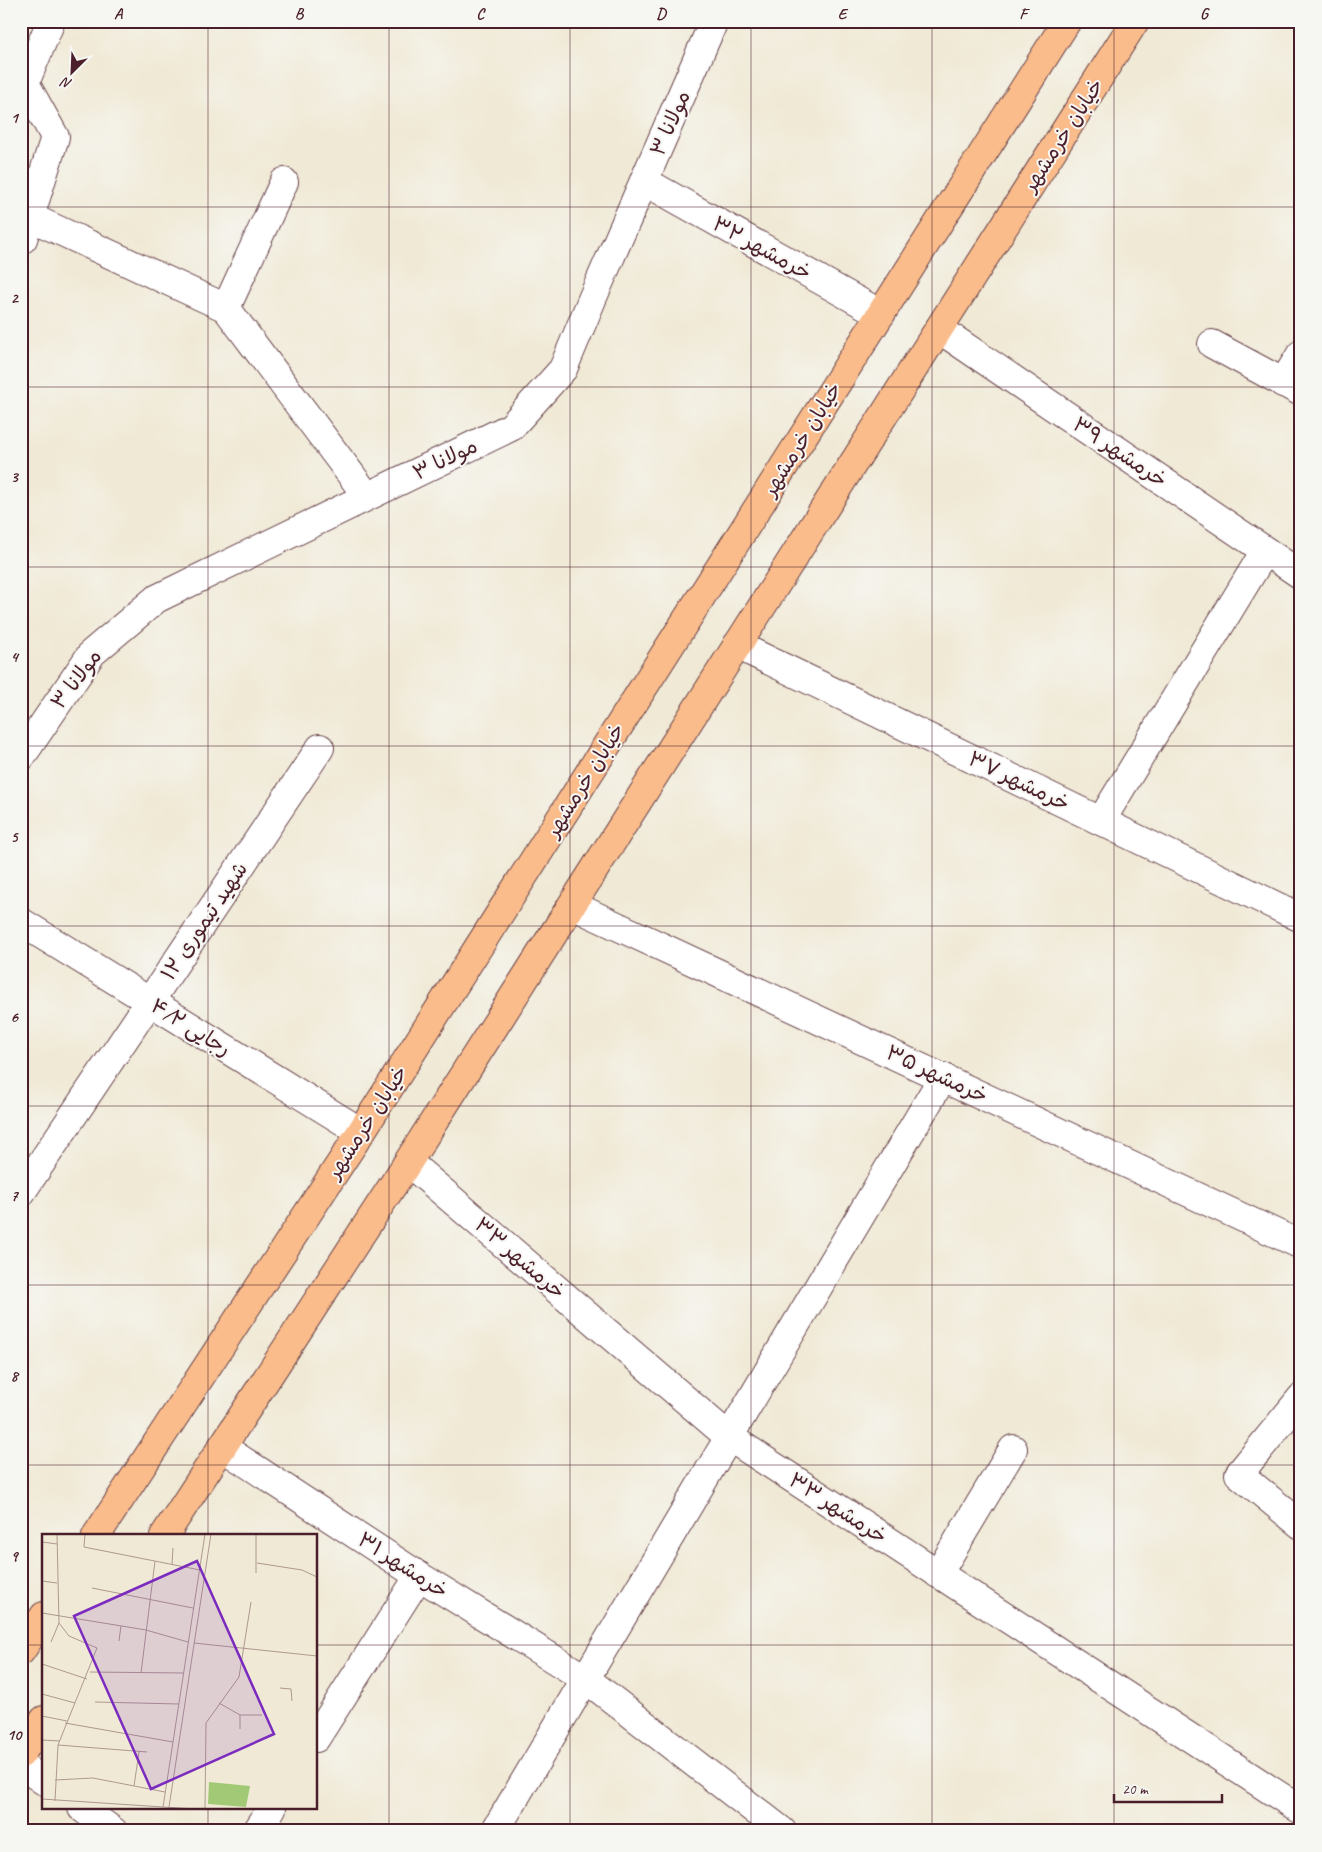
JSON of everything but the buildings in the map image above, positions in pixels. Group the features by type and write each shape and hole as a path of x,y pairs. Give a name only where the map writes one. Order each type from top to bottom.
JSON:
{"main road":[{"name":"خیابان خرمشهر","path":"97,1534 361,1132 1067,21"},
{"name":"خیابان خرمشهر","path":"165,1534 408,1162 1135,21"},
{"path":"21,1650 42,1619"},
{"path":"21,1754 42,1723"}],"street":[{"path":"51,21 25,83 55,137 26,228 226,308 367,496"},
{"name":"مولانا ۳","path":"21,757 92,653 156,599 511,427 563,369 714,21"},
{"name":"خرمشهر ۳۲","path":"644,181 881,314"},
{"path":"226,308 284,182"},
{"name":"خرمشهر ۳۹","path":"939,329 1301,575"},
{"path":"1212,344 1292,388 1301,354"},
{"path":"1101,820 1265,551"},
{"name":"خرمشهر ۳۷","path":"737,645 1301,918"},
{"name":"شهید تیموری ۱۲","path":"21,1193 320,748"},
{"name":"خرمشهر ۳۵","path":"572,905 1301,1245"},
{"name":"رجایی ۴/۲","path":"21,922 361,1132"},
{"path":"495,1831 943,1077"},
{"name":"خرمشهر ۳۳","path":"408,1162 729,1437 1301,1810"},
{"path":"1301,1398 1239,1474 1301,1525"},
{"name":"خرمشهر ۳۱","path":"222,1447 418,1576 586,1679 782,1831"},
{"path":"938,1574 1014,1449"},
{"path":"318,1735 418,1576"},
{"path":"21,1765 42,1780"},
{"path":"85,1810 113,1831"},
{"path":"257,1831 271,1810"}]}
